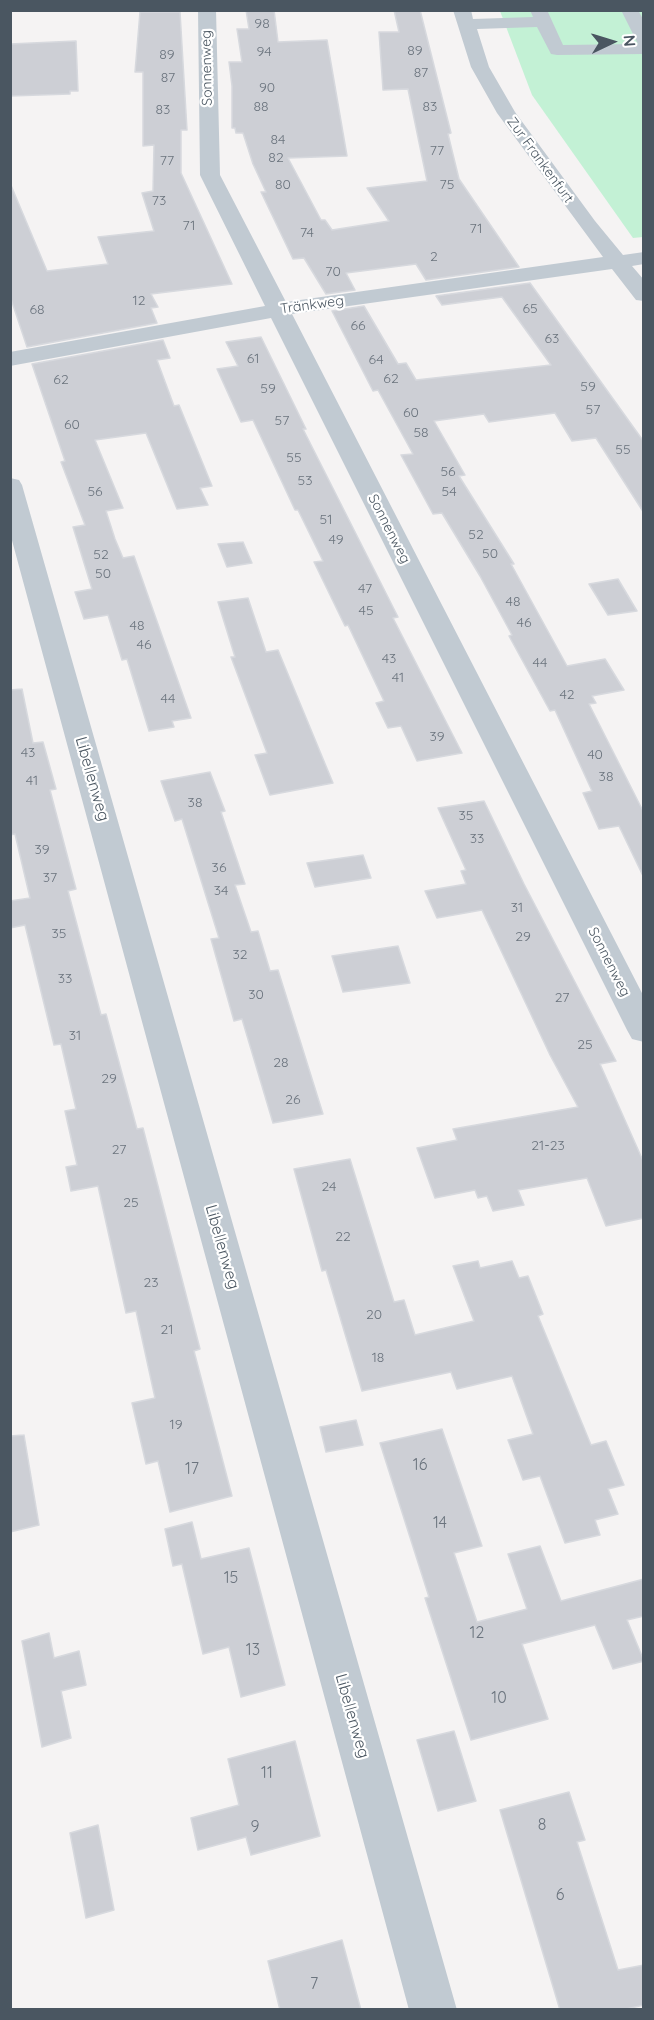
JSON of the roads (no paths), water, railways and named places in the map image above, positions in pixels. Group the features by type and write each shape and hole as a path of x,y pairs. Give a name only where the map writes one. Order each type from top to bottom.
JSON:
{"street":[{"name":"Sonnenweg","path":"207,10 210,175 644,1030"},
{"path":"629,10 644,40"},
{"path":"464,17 541,16 557,50 644,48"},
{"name":"Zur Frankenfurt","path":"464,17 480,67 506,113 644,294"},
{"name":"Tränkweg","path":"10,359 277,310 616,260 644,258"},
{"name":"Libellenweg","path":"10,485 433,2010"}]}
